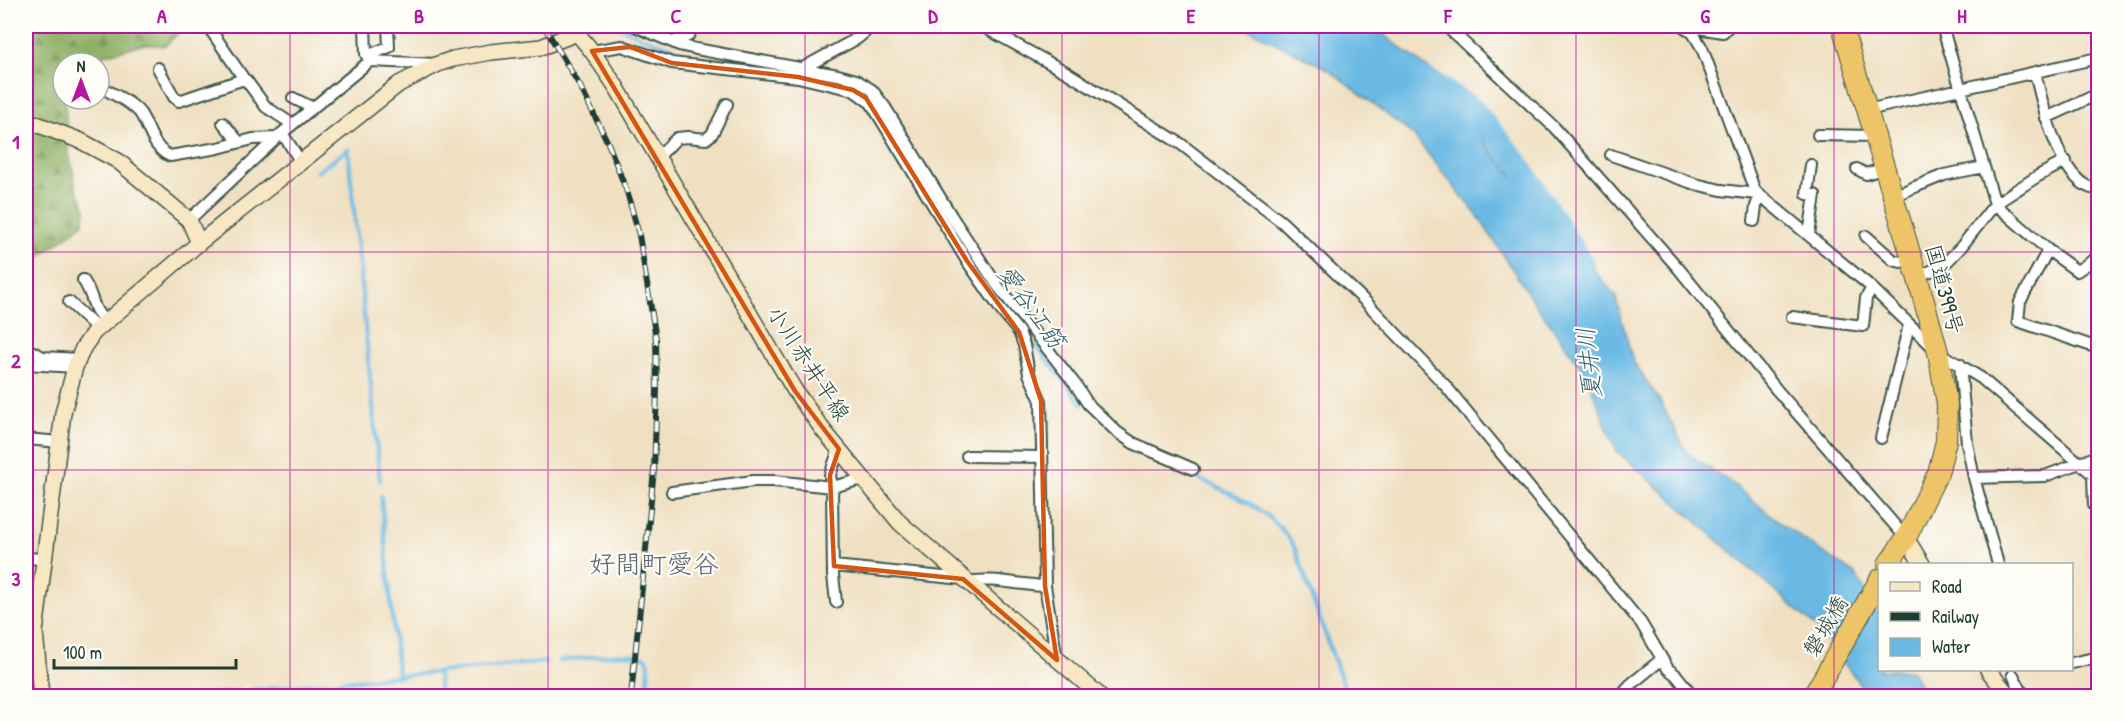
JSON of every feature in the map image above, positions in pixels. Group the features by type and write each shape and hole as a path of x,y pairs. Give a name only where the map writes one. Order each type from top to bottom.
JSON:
{"highway":[{"name":"国道399号","path":"1842,26 1915,268 1938,352 1947,404 1946,441 1938,473 1906,538 1889,562"},
{"name":"磐城橋","path":"1812,696 1878,582"}],"street":[{"path":"212,26 212,32 244,80 250,83 266,107 292,124"},
{"path":"365,26 369,59"},
{"path":"189,220 292,124 369,59 389,47 388,26"},
{"path":"636,26 647,28 673,42 696,49 856,80 872,90 998,285 1088,404 1117,432 1133,443 1193,469"},
{"path":"673,42 688,36 694,26"},
{"path":"801,69 847,45 872,26"},
{"path":"982,26 1066,72 1181,144 1282,222 1366,302 1444,384 1641,623 1668,669 1693,696"},
{"path":"1446,26 1554,127 1679,269 1776,389 1906,538 1921,563"},
{"path":"1686,27 1723,32 1729,26"},
{"path":"1942,26 1995,204 2048,250 2077,271 2098,257"},
{"path":"1686,27 1702,48 1752,187 1872,288 1938,352 1990,385 2079,464 2096,476 2094,505"},
{"path":"41,696 31,653 35,632 32,603 44,559 63,413 76,363 84,348 102,326 199,243 399,84 438,64 490,52 541,47 574,29"},
{"name":"小川赤井平線","path":"574,29 617,88 795,391 839,449 900,523 1100,696"},
{"path":"592,51 615,46 630,48 672,63 798,78 854,90 866,98 994,302 1019,332 1024,345 1029,374 1041,400 1045,586 1058,660"},
{"path":"1868,111 2098,58"},
{"path":"369,59 438,64"},
{"path":"158,68 174,97 179,101 244,80"},
{"path":"2035,72 2046,118 2066,161 2074,174 2086,185 2091,188 2098,184"},
{"path":"111,93 128,102 139,112 158,148 170,156 279,136"},
{"path":"2046,118 2098,94"},
{"path":"292,98 313,108"},
{"path":"657,158 677,138 706,140 712,134 727,104"},
{"path":"26,120 81,141 117,161 189,220 199,243"},
{"path":"223,123 239,142"},
{"path":"1818,135 1875,136"},
{"path":"279,136 301,162"},
{"path":"1611,155 1695,184 1759,195"},
{"path":"1866,236 1893,260 1915,268 1942,267 1995,204 2066,161"},
{"path":"1809,236 1815,195 1807,194 1811,165"},
{"path":"1893,196 1944,175 1984,167"},
{"path":"1857,169 1866,174 1885,168"},
{"path":"1754,221 1759,195"},
{"path":"2048,250 2020,302 2018,321 2098,348"},
{"path":"83,280 92,294 96,313 102,326"},
{"path":"1792,317 1863,326 1866,298 1872,288"},
{"path":"69,302 102,326"},
{"path":"1881,438 1909,325"},
{"path":"29,350 44,357 76,363"},
{"path":"26,364 76,363"},
{"path":"1960,364 1967,443 1974,478 1998,563"},
{"path":"26,440 60,442"},
{"path":"836,602 830,475 839,449"},
{"path":"967,456 1041,457"},
{"path":"1974,478 2045,476 2098,456"},
{"path":"672,492 753,481 832,487 863,479"},
{"path":"26,558 44,559"},
{"path":"834,566 1045,586"},
{"path":"2073,663 2098,657"},
{"path":"1620,696 1662,659"},
{"path":"1990,671 2009,696"},
{"path":"2010,671 2024,696"}],"highlighted area":[{"path":"630,47 672,63 798,77 853,90 866,98 967,261 1019,332 1041,401 1045,586 1057,660 963,579 834,566 830,475 839,449 795,391 592,51"}],"green space":[{"path":"26,26 186,26 165,46 144,44 111,53 111,51 51,51 51,111 66,111 68,148 76,186 86,210 82,225 42,255 26,274"}],"water":[{"path":"1241,26 1372,26 1444,80 1488,146 1615,295 1633,361 1660,401 1687,453 1732,483 1784,526 1855,574 1878,613 1878,671 1912,671 1926,696 1869,696 1816,627 1616,450 1586,374 1531,298 1480,219 1413,135 1328,69"}],"waterway":[{"name":"愛谷江筋","path":"619,26 641,37 674,48"},
{"name":"夏井川","path":"1429,80 1473,109 1517,161 1583,264"},
{"path":"317,172 348,149 380,481"},
{"name":"愛谷江筋","path":"990,284 1083,405"},
{"name":"愛谷江筋","path":"1145,453 1246,501 1278,525 1295,548 1347,696"},
{"path":"381,496 398,677"},
{"path":"559,661 616,654 638,655 647,658 649,665 647,696"},
{"path":"250,690 546,662"},
{"path":"438,673 440,696"},
{"path":"188,696 240,691"}],"railway":[{"path":"544,26 580,86 608,143 627,192 639,235 656,339 654,470 631,696"}],"district":[{"name":"好間町愛谷","path":"654,564"}]}
